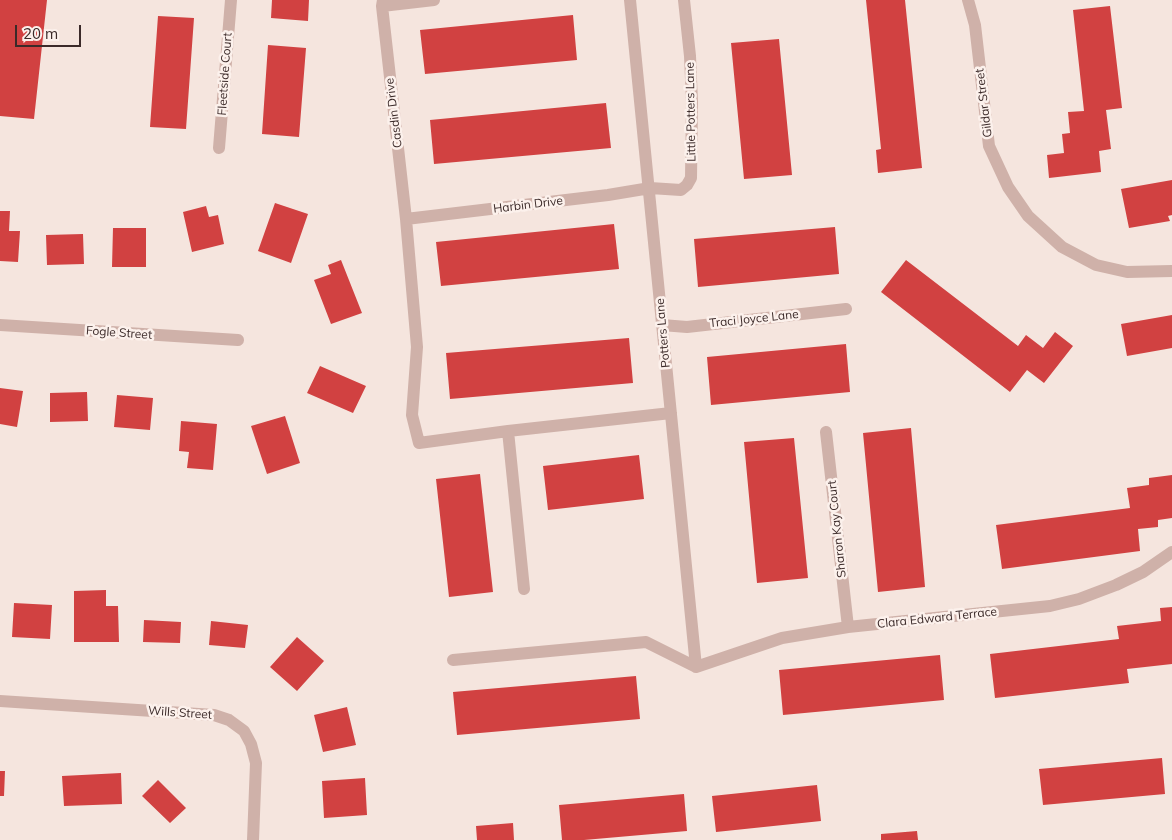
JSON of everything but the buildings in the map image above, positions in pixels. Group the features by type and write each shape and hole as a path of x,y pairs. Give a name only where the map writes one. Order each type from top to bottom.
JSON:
{"street":[{"name":"Fleetside Court","path":"219,148 231,0"},
{"path":"382,3 434,0"},
{"name":"Potters Lane","path":"630,0 696,667"},
{"name":"Little Potters Lane","path":"650,188 681,190 691,178 692,102 690,56 684,0"},
{"name":"Gildar Street","path":"968,0 975,25 989,146 1008,187 1028,216 1062,247 1096,265 1127,272 1172,271"},
{"name":"Casdin Drive","path":"382,3 406,219 417,347 412,416 419,443 508,431"},
{"name":"Harbin Drive","path":"406,219 608,195 650,188"},
{"name":"Traci Joyce Lane","path":"662,325 687,326 846,309"},
{"name":"Fogle Street","path":"0,325 238,340"},
{"path":"524,589 508,431 671,412"},
{"name":"Sharon Kay Court","path":"826,432 848,627"},
{"name":"Clara Edward Terrace","path":"696,667 770,640 848,627 1050,606 1079,599 1143,572 1172,552"},
{"path":"453,660 646,642 696,667"},
{"name":"Wills Street","path":"0,701 214,715 228,720 244,732 252,744 256,763 252,840"}]}
